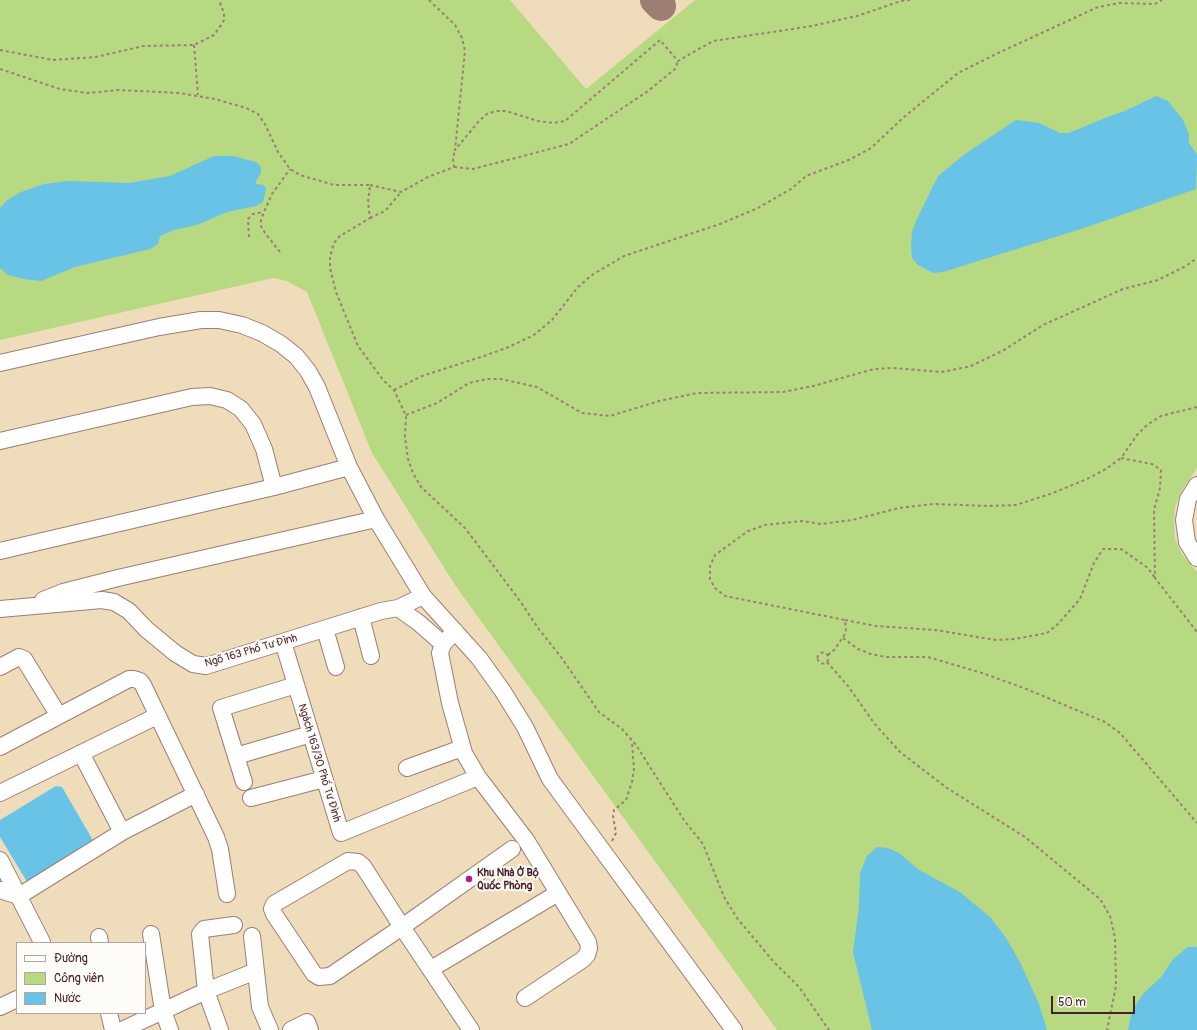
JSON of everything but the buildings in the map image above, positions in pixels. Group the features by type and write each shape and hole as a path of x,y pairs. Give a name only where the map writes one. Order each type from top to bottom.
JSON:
{"street":[{"path":"0,363 179,323 201,320 219,320 242,325 262,333 281,344 296,356 308,371 317,387 349,467 376,519 423,596 479,658 502,690 525,727 550,779 734,1030"},
{"path":"0,441 192,397 210,396 227,400 241,409 253,424 264,449 274,487"},
{"path":"0,551 274,487 349,467"},
{"path":"1197,485 1188,499 1184,520 1187,542 1197,558"},
{"path":"27,607 63,592 118,578 376,519"},
{"path":"118,578 125,607"},
{"name":"Ngõ 163 Phố Tư Đình","path":"0,609 102,600 114,602 125,607 166,646 197,666 206,666 361,617 398,608 423,596"},
{"path":"398,608 419,623 443,644"},
{"path":"361,617 371,656"},
{"path":"325,629 336,667"},
{"path":"455,631 443,644 440,653 450,703 462,748 478,777 526,840 588,942 589,948 587,955 582,960 525,998"},
{"name":"Ngách 163/30 Phố Tư Đình","path":"283,642 341,833 478,777"},
{"path":"0,667 19,657 24,659 59,716"},
{"path":"0,747 129,679 134,679 143,685 196,794 220,849 227,894"},
{"path":"244,782 221,708 296,685"},
{"path":"0,793 157,716"},
{"path":"236,756 311,734"},
{"path":"407,768 462,748"},
{"path":"81,753 122,832"},
{"path":"251,798 324,779"},
{"path":"0,890 19,896 122,832 196,794"},
{"path":"471,1030 402,927 363,866 352,861 348,861 274,904 272,909 314,974 318,977 330,976 402,927 512,849"},
{"path":"0,860 42,942"},
{"path":"431,969 558,893"},
{"path":"220,1030 206,991 200,934 204,929 234,925"},
{"path":"151,934 163,1011 170,1030"},
{"path":"252,936 260,1007 270,1030"},
{"path":"122,1030 206,991 256,971"},
{"path":"0,1007 16,999"},
{"path":"109,1014 113,1030"},
{"path":"291,1030 307,1022 310,1030"}],"path":[{"path":"0,50 53,60 96,57 143,46 194,45 214,35 220,28 224,20 224,13 219,0"},
{"path":"429,0 454,25 462,38 465,51 453,159 454,166"},
{"path":"829,1030 799,987 773,962 737,918 724,897 703,844 684,820 632,741 622,729 599,712 561,657 465,528 422,487 413,473 408,459 405,437 406,416 394,390 382,380 358,346 336,292 330,268 330,257 334,243 340,236 385,211 401,192 428,177 454,166 473,169 569,144 648,91 675,69 678,61 713,41 812,26 857,16 901,1 910,0"},
{"path":"394,390 422,376 509,347 534,334 552,320 578,287 592,275 624,256 720,224 758,208 791,189 806,176 851,159 871,148 904,117 958,73 1098,7 1120,3 1139,5 1155,4 1162,0"},
{"path":"455,150 479,121 487,114 496,111 506,111 538,121 554,123 565,121 660,40 678,61"},
{"path":"194,45 198,95"},
{"path":"0,69 60,89 86,93 141,91 198,95 246,108 258,114 265,124 278,152 290,169 300,175 334,185 370,185 401,192"},
{"path":"280,252 269,240 262,226 263,212 272,194 290,169"},
{"path":"370,185 368,202 370,218"},
{"path":"249,237 248,219 253,214 263,212"},
{"path":"406,416 437,403 469,383 487,380 501,379 537,387 582,414 610,416 659,401 697,392 783,392 813,386 874,369 894,368 942,372 971,366 1004,350 1043,325 1123,289 1158,280 1186,266 1197,258"},
{"path":"1197,407 1161,416 1147,425 1137,435 1121,458 1106,469 1087,479 1053,493 1016,505 988,506 933,504 899,508 852,520 821,524 802,520 765,525 748,531 715,555 710,566 710,580 715,588 725,596 876,626 935,630 996,640 1015,639 1047,633 1058,624 1080,599 1094,563 1103,549 1121,550 1148,568 1197,632"},
{"path":"1121,458 1152,464 1161,470 1160,488 1154,510 1155,578"},
{"path":"845,620 846,630 843,638 828,655 827,662 848,686 874,724 900,752 947,788 1025,837 1100,899 1110,916 1115,938 1116,986 1107,1030"},
{"path":"843,638 858,649 886,658 928,657 982,673 1024,688 1104,722 1120,733 1197,823"},
{"path":"827,662 821,663 818,657 823,652 828,655"},
{"path":"612,842 616,833 613,816 614,810 626,800 632,782 634,769 632,741"}],"green space":[{"path":"0,0 510,0 586,89 695,0 1197,0 1197,468 1181,492 1175,507 1174,525 1175,539 1182,554 1197,572 1197,1030 777,1030 455,585 372,453 307,292 287,281 273,278 0,340"}],"water":[{"path":"1156,96 1168,101 1183,120 1189,134 1189,143 1197,155 1196,189 1084,228 943,272 933,273 918,265 912,258 912,232 938,176 965,154 1016,120 1039,123 1060,133 1069,133 1125,111"},
{"path":"214,156 233,156 256,162 261,167 261,173 256,181 256,184 264,185 266,189 263,202 256,206 227,212 197,225 174,230 160,236 158,244 150,249 75,267 41,281 23,279 8,275 0,268 0,208 6,201 21,192 44,184 68,181 129,183 170,176"},
{"path":"56,786 62,787 95,844 29,885 0,837 0,820"},
{"path":"877,847 888,848 899,853 919,870 960,892 991,918 1006,938 1020,962 1039,1004 1047,1030 872,1030 853,952 859,907 860,873 867,856"},
{"path":"1188,947 1197,947 1197,1030 1128,1030 1132,1012 1142,995 1162,976 1173,959"}],"taxiway":[{"path":"655,0 661,6"}],"place":[{"name":"Khu Nhà Ở Bộ Quốc Phòng","path":"469,879"}]}
